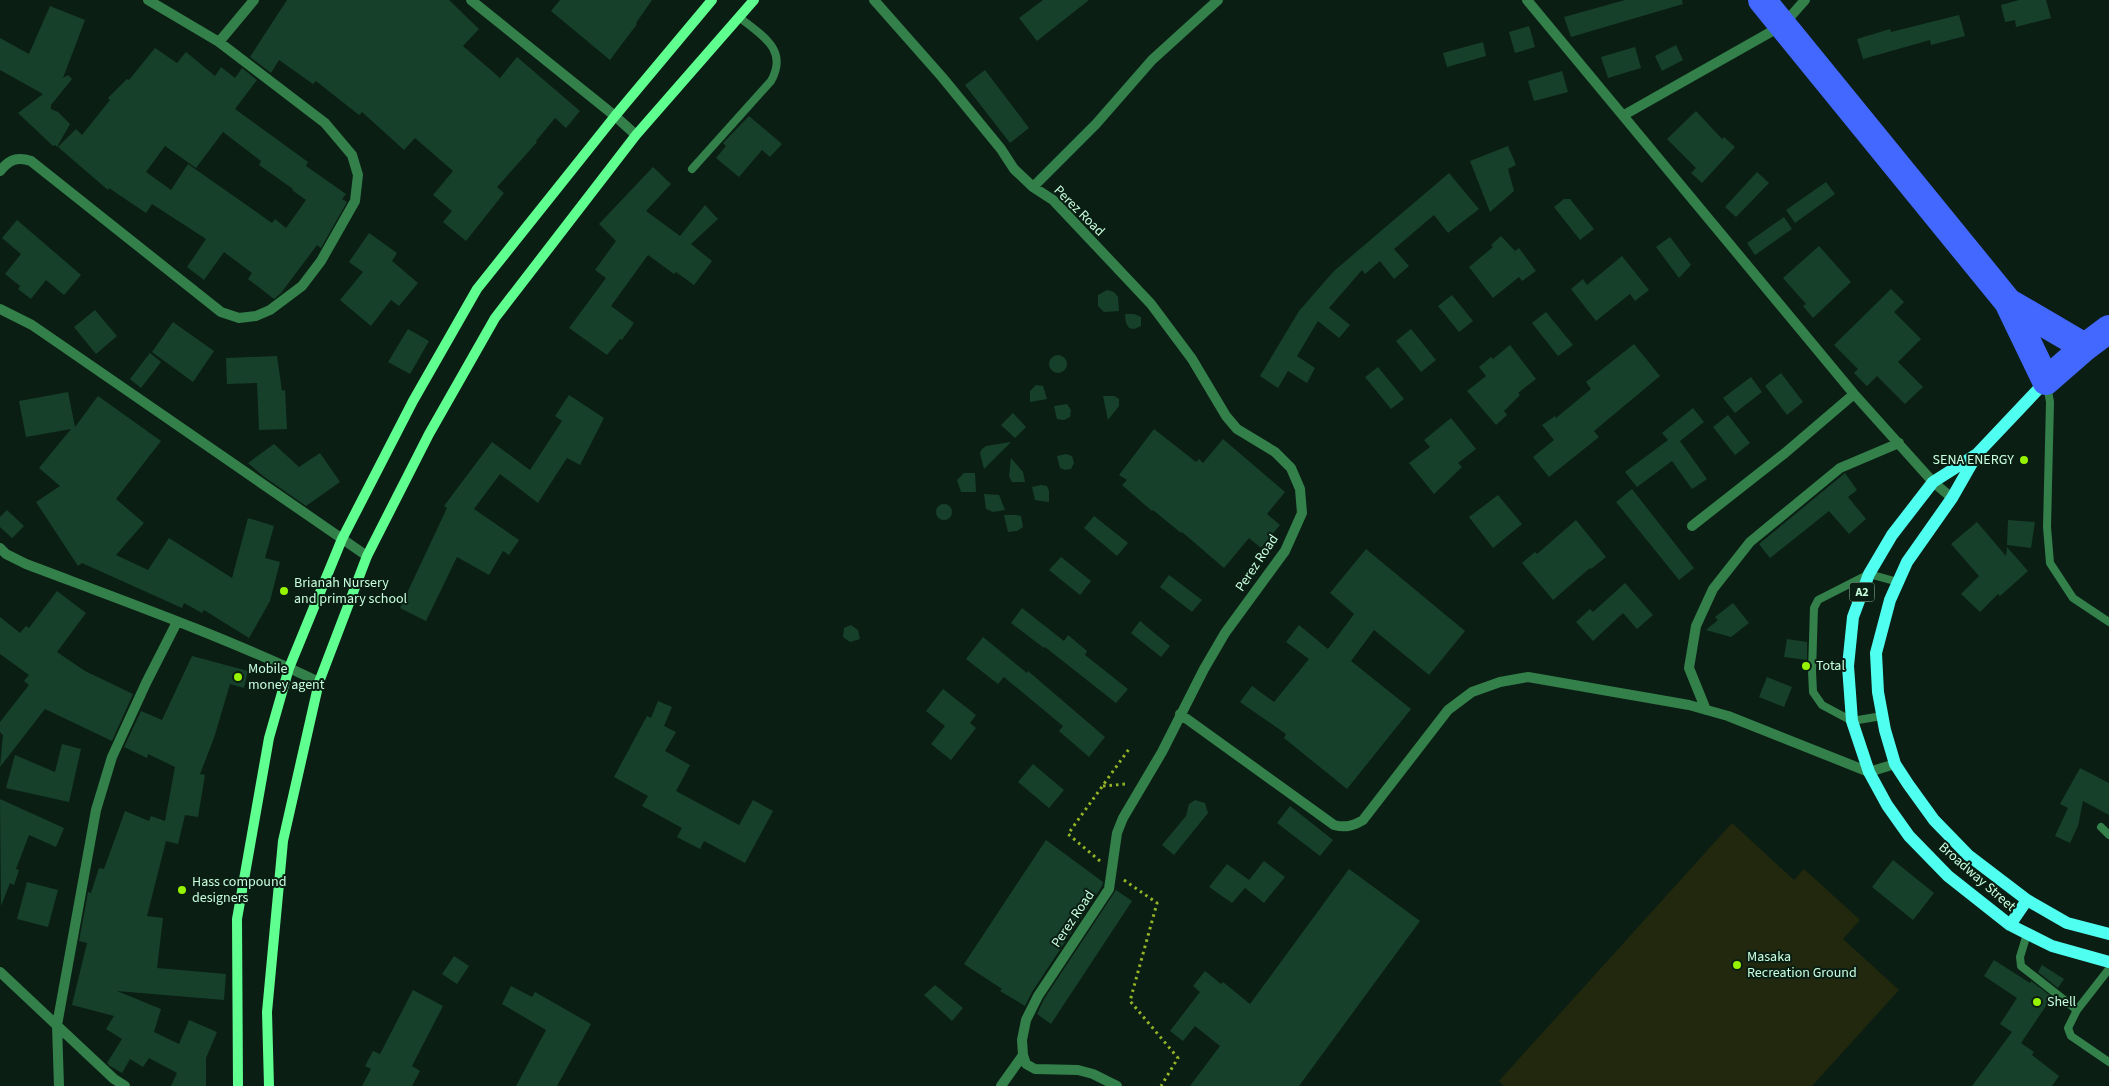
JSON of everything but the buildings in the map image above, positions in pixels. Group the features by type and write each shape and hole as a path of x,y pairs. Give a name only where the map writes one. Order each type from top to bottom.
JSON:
{"highway":[{"path":"1762,0 2008,302 2046,381"},
{"path":"2008,302 2085,347"},
{"name":"A2","path":"2046,381 2109,329"}],"main road":[{"name":"Broadway Street","path":"2046,381 1977,454 1934,482 1892,535 1869,574 1853,617 1848,666 1852,721 1869,772 1887,805 1909,836 1948,876 2010,925 2052,946 2109,962"},
{"name":"Broadway Street","path":"1977,454 1952,498 1907,562 1890,600 1876,653 1878,692 1882,716 1895,764 1934,820 1968,855 2027,900 2067,923 2109,934"},
{"path":"2010,925 2027,900"}],"street":[{"path":"0,170 12,160 20,157 31,160 221,312 238,318 256,316 270,310 302,286 321,261 355,201 358,174 352,155 325,123 219,42 148,0"},
{"path":"219,42 254,0"},
{"path":"471,0 615,116 636,136"},
{"path":"238,1086 237,919 269,738 289,668 342,539 413,401 477,289 615,116 712,0"},
{"path":"269,1086 267,1012 283,841 319,682 367,556 429,434 494,318 636,136 754,0"},
{"name":"Perez Road","path":"874,0 942,77 1014,169 1033,187 1053,200 1151,304 1192,359 1226,416 1238,429 1276,452 1291,468 1300,489 1302,513 1286,551 1225,633 1180,714 1145,783 1123,818 1117,833 1109,889 1038,996 1026,1020 1022,1040 1023,1055"},
{"path":"1033,187 1096,124 1152,60 1218,0"},
{"path":"1527,0 1854,394 1934,482 1952,498"},
{"path":"1624,115 1782,25 1805,0"},
{"path":"0,309 32,326 64,347 367,556"},
{"path":"1692,526 1784,453 1854,394"},
{"path":"1706,710 1690,668 1696,626 1713,589 1750,542 1840,468 1899,443"},
{"path":"0,548 6,554 26,564 177,622 319,682"},
{"path":"59,1086 57,1025 96,810 112,757 177,622"},
{"path":"1180,714 1334,825 1342,827 1353,826 1363,820 1448,710 1472,692 1500,682 1528,677 1688,705 1728,716 1869,772 1895,764"},
{"path":"0,972 114,1079 125,1086"},
{"path":"1001,1086 1023,1055"},
{"path":"1023,1055 1026,1064 1034,1069 1078,1070 1093,1074 1117,1086"}],"lane":[{"path":"692,169 771,80 778,69 777,55 770,42 739,16"},
{"path":"2046,381 2050,402 2047,527 2050,563 2073,598 2109,622"},
{"path":"1882,716 1852,721 1822,705 1814,692 1812,671 1814,608 1818,600 1869,574 1898,582"},
{"path":"2101,827 2109,834"},
{"path":"2027,934 2020,957 2022,966 2077,1010"},
{"path":"2109,969 2077,1010 2068,1028 2071,1036 2109,1062"}],"path":[{"path":"1129,748 1068,834 1111,870 1157,903 1130,1001 1178,1058 1161,1086"},
{"path":"1102,786 1145,783"}],"green space":[{"name":"Masaka Recreation Ground","path":"1732,823 1794,880 1804,869 1860,920 1843,939 1899,990 1812,1086 1504,1086 1499,1081"}],"place":[{"name":"SENA ENERGY","path":"2024,460"},
{"name":"Brianah Nursery and primary school","path":"284,591"},
{"name":"Total","path":"1806,666"},
{"name":"Mobile money agent","path":"238,677"},
{"name":"Hass compound designers","path":"182,890"},
{"name":"Masaka Recreation Ground","path":"1737,965"},
{"name":"Shell","path":"2037,1002"}]}
